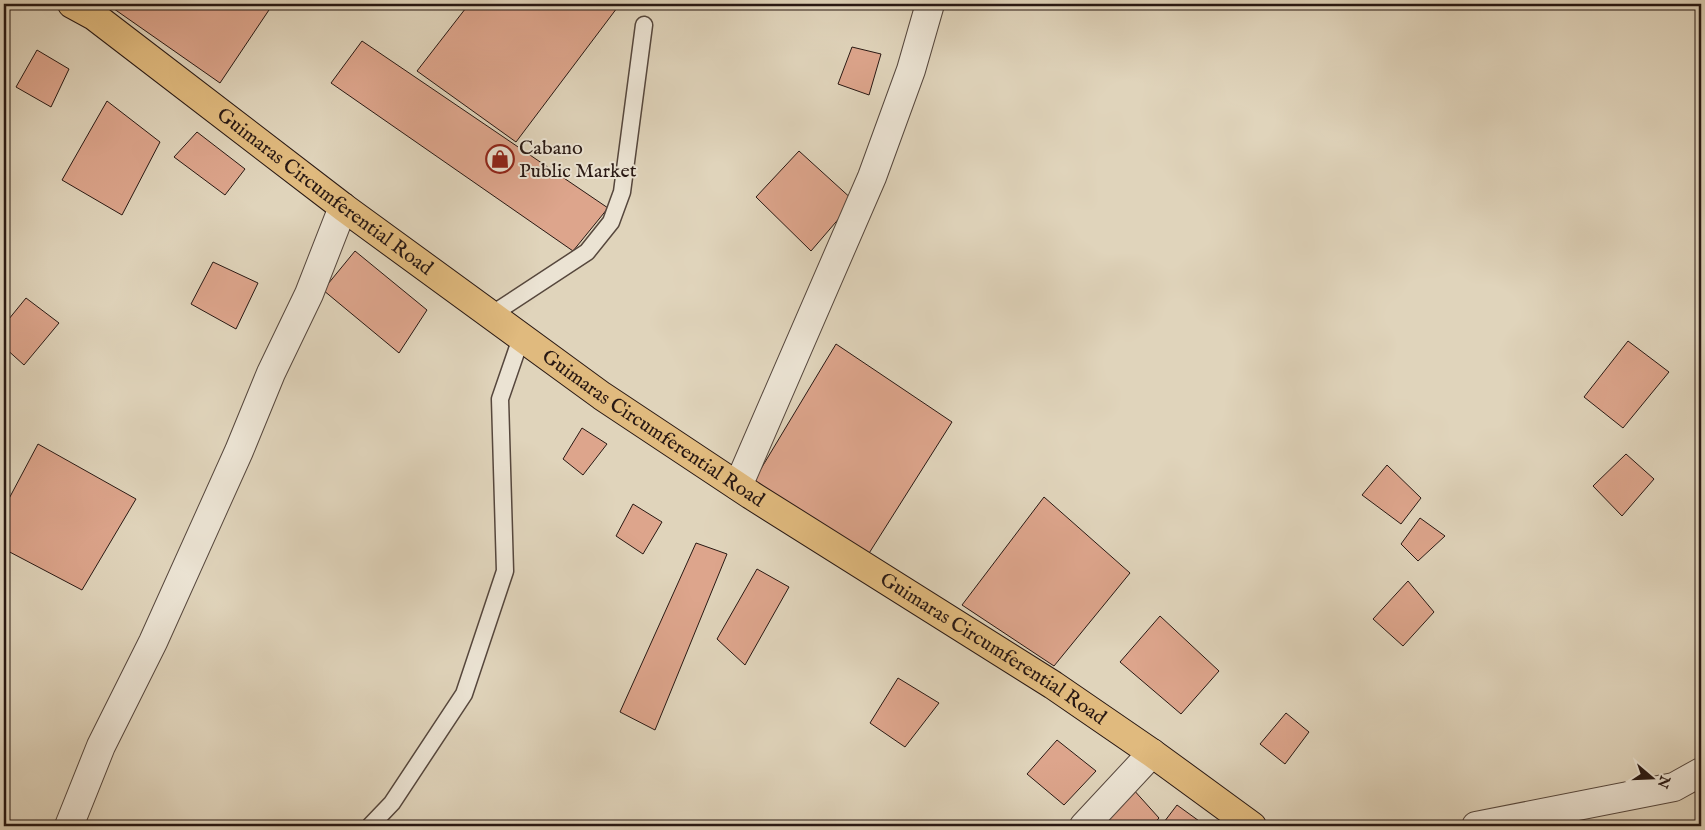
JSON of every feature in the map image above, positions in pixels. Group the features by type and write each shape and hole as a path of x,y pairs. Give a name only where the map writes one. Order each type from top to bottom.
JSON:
{"main road":[{"name":"Guimaras Circumferential Road","path":"72,4 94,16 343,207 602,396 738,486 1053,684 1252,826"}],"street":[{"path":"738,486 872,177 911,70 930,4"},
{"path":"69,826 101,746 153,642 239,451 271,373 309,294 343,207"},
{"path":"1084,826 1152,753"},
{"path":"1476,826 1674,787 1701,772"}],"lane":[{"path":"491,316 587,252 611,222 622,192 644,25"},
{"path":"370,826 392,803 464,694 505,571 500,400 521,338"}],"building":[{"path":"107,4 273,4 220,83"},
{"path":"469,4 620,4 516,142 417,71"},
{"path":"362,41 608,208 573,251 331,83"},
{"path":"852,47 881,54 869,95 838,84"},
{"path":"37,50 69,69 51,107 16,87"},
{"path":"107,101 160,142 122,215 62,180"},
{"path":"197,132 245,169 225,195 174,157"},
{"path":"799,151 854,201 811,251 756,197"},
{"path":"355,251 427,310 399,353 323,290"},
{"path":"213,262 258,283 236,329 191,304"},
{"path":"26,298 59,323 24,365 4,347 4,325"},
{"path":"1628,341 1669,372 1623,428 1584,397"},
{"path":"836,344 952,422 866,558 753,482"},
{"path":"582,428 607,444 583,475 563,459"},
{"path":"38,444 136,499 82,590 4,549 4,508"},
{"path":"1626,454 1654,479 1622,516 1593,486"},
{"path":"1387,465 1421,498 1401,524 1362,495"},
{"path":"1044,497 1130,573 1054,666 962,605"},
{"path":"633,504 662,522 643,554 616,536"},
{"path":"1420,518 1445,536 1418,561 1401,544"},
{"path":"696,543 727,554 655,730 620,712"},
{"path":"757,569 789,587 745,665 717,639"},
{"path":"1408,581 1434,612 1403,646 1373,619"},
{"path":"1160,616 1219,671 1181,714 1120,662"},
{"path":"898,678 939,703 905,747 870,723"},
{"path":"1286,713 1309,732 1285,764 1260,744"},
{"path":"1057,740 1096,771 1064,805 1027,774"},
{"path":"1132,788 1159,818 1152,826 1098,826"},
{"path":"1177,805 1206,826 1161,826"}],"place":[{"name":"Cabano Public Market","path":"500,159"}]}
